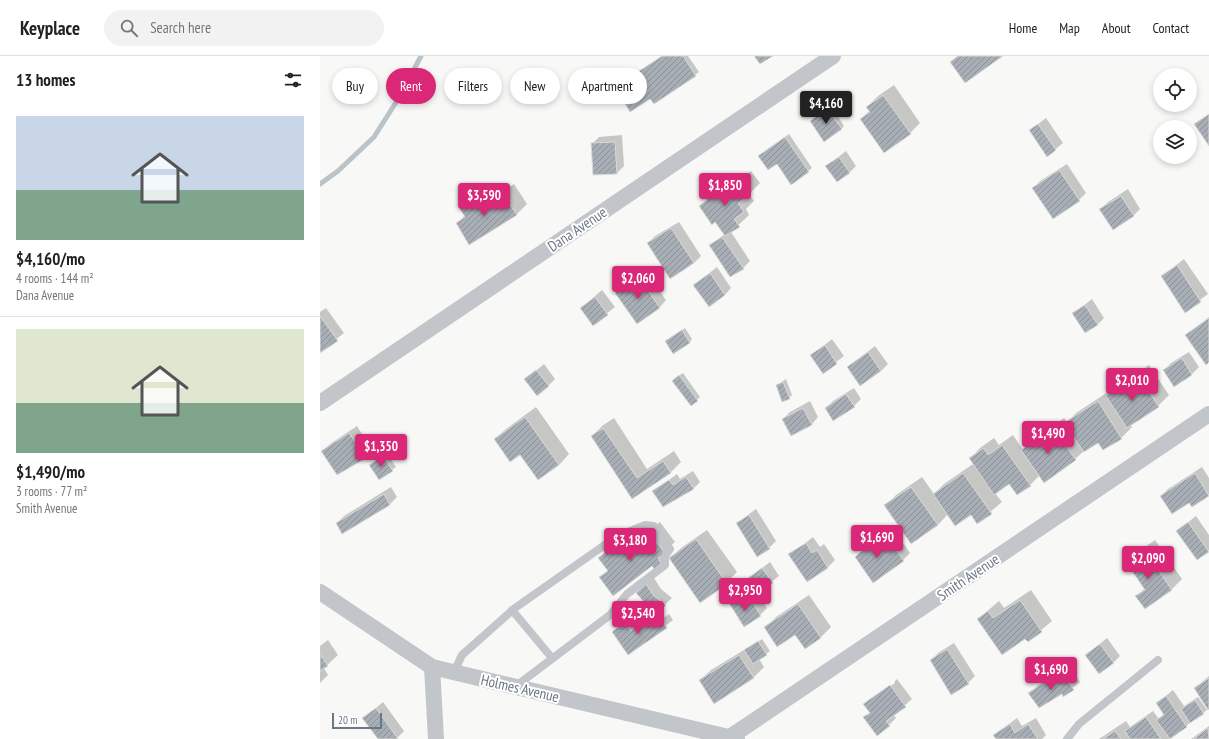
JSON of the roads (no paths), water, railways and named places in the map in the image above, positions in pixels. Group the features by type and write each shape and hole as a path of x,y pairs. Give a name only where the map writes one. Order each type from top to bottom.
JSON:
{"street":[{"name":"Dana Avenue","path":"320,403 833,56"},
{"name":"Smith Avenue","path":"732,738 1209,414"},
{"name":"Holmes Avenue","path":"320,592 432,667 732,738"},
{"path":"432,667 436,739"}],"lane":[{"path":"454,672 462,655 512,610 616,537 645,525 654,526 670,550 665,556 665,565 627,594 610,615 515,687"},
{"path":"512,610 552,658"},
{"path":"1067,739 1079,724 1158,660"}],"waterway":[{"path":"320,184 338,171 374,137 400,96 421,56"}]}
